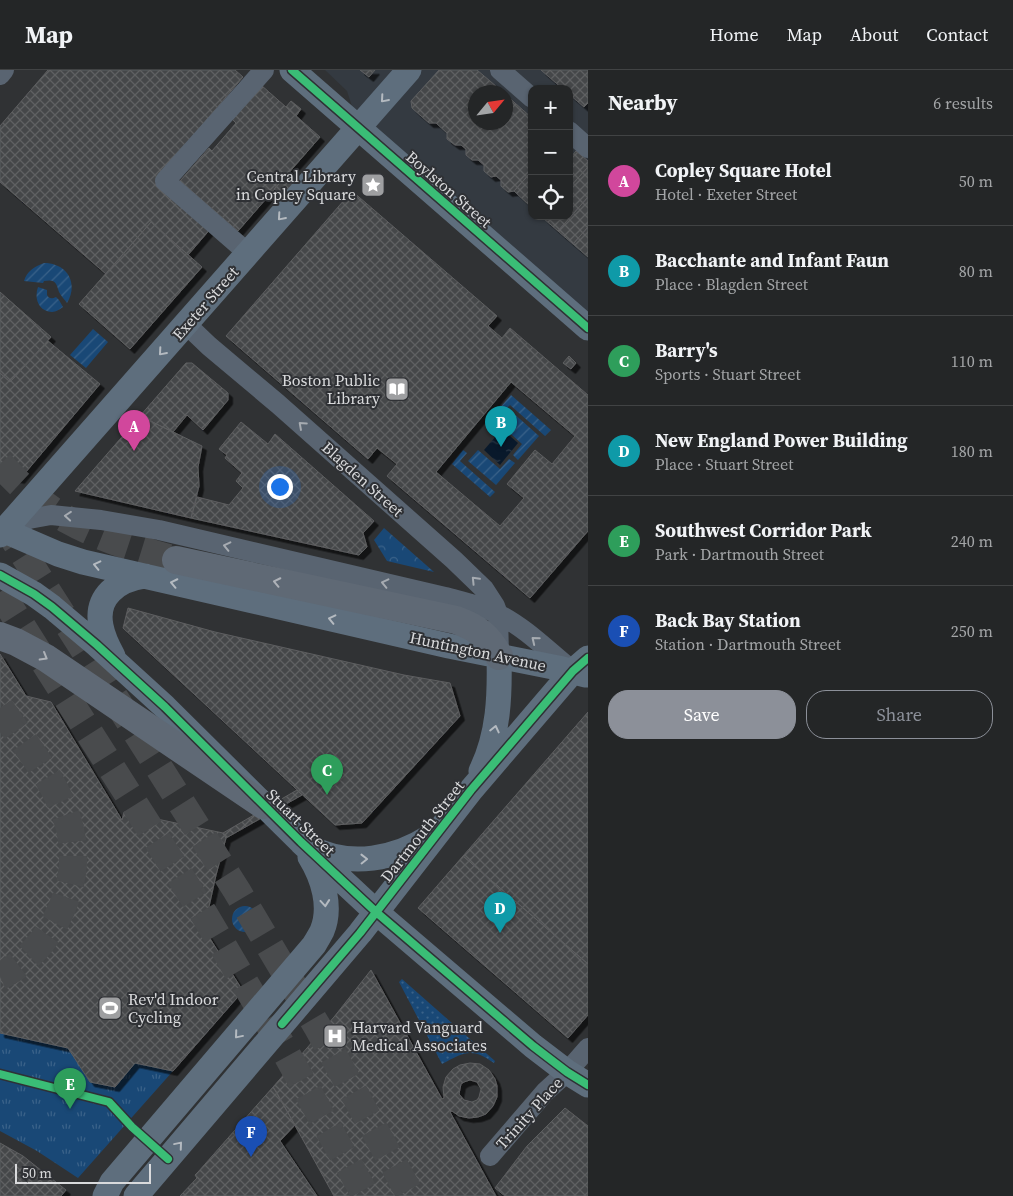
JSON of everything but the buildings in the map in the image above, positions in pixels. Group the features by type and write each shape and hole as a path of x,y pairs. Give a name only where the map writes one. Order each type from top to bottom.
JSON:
{"highway":[{"path":"176,560 456,620 478,630 487,637 499,656"},
{"path":"0,636 46,658 263,805"}],"main road":[{"name":"Boylston Street","path":"292,70 588,328"},
{"name":"Exeter Street","path":"2,532 409,70"},
{"name":"Huntington Avenue","path":"2,532 67,557 145,576 449,646 499,656 583,668"},
{"name":"Stuart Street","path":"0,575 34,594 52,607 118,664 165,707 301,842 376,912 533,1046 567,1072 588,1085"},
{"path":"118,664 102,634 100,618 103,605 110,592 119,584 145,576"},
{"path":"471,790 488,756 496,724 500,689 499,656"},
{"name":"Dartmouth Street","path":"136,1196 347,948 471,790 583,668"},
{"path":"301,842 319,852 334,856 364,859 379,858 394,854 424,841 441,829"},
{"path":"105,1196 112,1182 314,945 322,930 326,912 326,900 323,883 316,866 301,842"}],"street":[{"path":"0,75 4,70"},
{"path":"248,254 165,181 264,70"},
{"path":"500,70 528,94"},
{"path":"573,135 588,148"},
{"name":"Blagden Street","path":"186,324 468,572 484,589 498,614 499,656"},
{"name":"Huntington Avenue","path":"2,532 29,519 51,515 122,523 445,597 498,614 583,668"},
{"name":"Trinity Place","path":"490,1156 545,1092 567,1072 588,1048"}],"shaded area":[{"path":"325,70 588,70 588,325 359,128 347,91"}],"green space":[{"path":"44,263 59,266 69,276 72,288 67,303 53,281 44,281 43,283 24,281 31,270"},
{"path":"38,287 47,290 47,295 50,298 56,297 63,307 53,312 40,307 37,299"},
{"path":"93,329 108,342 86,368 70,355"},
{"path":"511,395 551,430 545,436 510,405 502,413 498,410"},
{"path":"511,411 539,436 518,460 513,455 522,444 502,426 499,429 496,427"},
{"path":"463,450 467,453 460,461 495,492 490,497 452,464"},
{"path":"478,450 500,469 509,459 515,463 496,485 468,461"},
{"path":"384,528 434,572 387,561 374,540"},
{"path":"245,906 254,910 258,919 254,928 245,932 236,928 232,919 236,910"},
{"path":"402,979 495,1061 494,1063 480,1055 468,1053 442,1064 399,982"},
{"path":"0,1033 68,1048 90,1082 115,1087 135,1063 173,1071 78,1178 37,1151 0,1131"}],"water":[{"path":"502,429 518,443 500,465 484,450"}],"tunnel":[{"path":"0,464 32,495 68,520 107,538 176,560"},
{"path":"2,520 237,891 317,1026 411,1196"},
{"path":"0,592 204,914 282,1046 366,1196"},
{"path":"0,708 52,784 64,809 71,835 73,863 68,892 49,932 38,947 23,961 0,976"}],"cycle path":[{"path":"292,70 588,328"},
{"path":"0,575 34,594 97,645 165,707 301,842 376,912 533,1046 567,1072 588,1085"},
{"path":"282,1024 360,933 471,790 573,671 588,658"},
{"path":"0,1074 109,1102 132,1127 168,1159"}],"place":[{"name":"Central Library in Copley Square","path":"373,185"},
{"name":"Boston Public Library","path":"397,389"},
{"name":"Bacchante and Infant Faun","path":"501,447"},
{"name":"Copley Square Hotel","path":"134,451"},
{"name":"Barry's","path":"327,795"},
{"name":"New England Power Building","path":"500,933"},
{"name":"Rev'd Indoor Cycling","path":"110,1008"},
{"name":"Harvard Vanguard Medical Associates","path":"335,1036"},
{"name":"Southwest Corridor Park","path":"70,1109"},
{"name":"Back Bay Station","path":"251,1157"}]}
